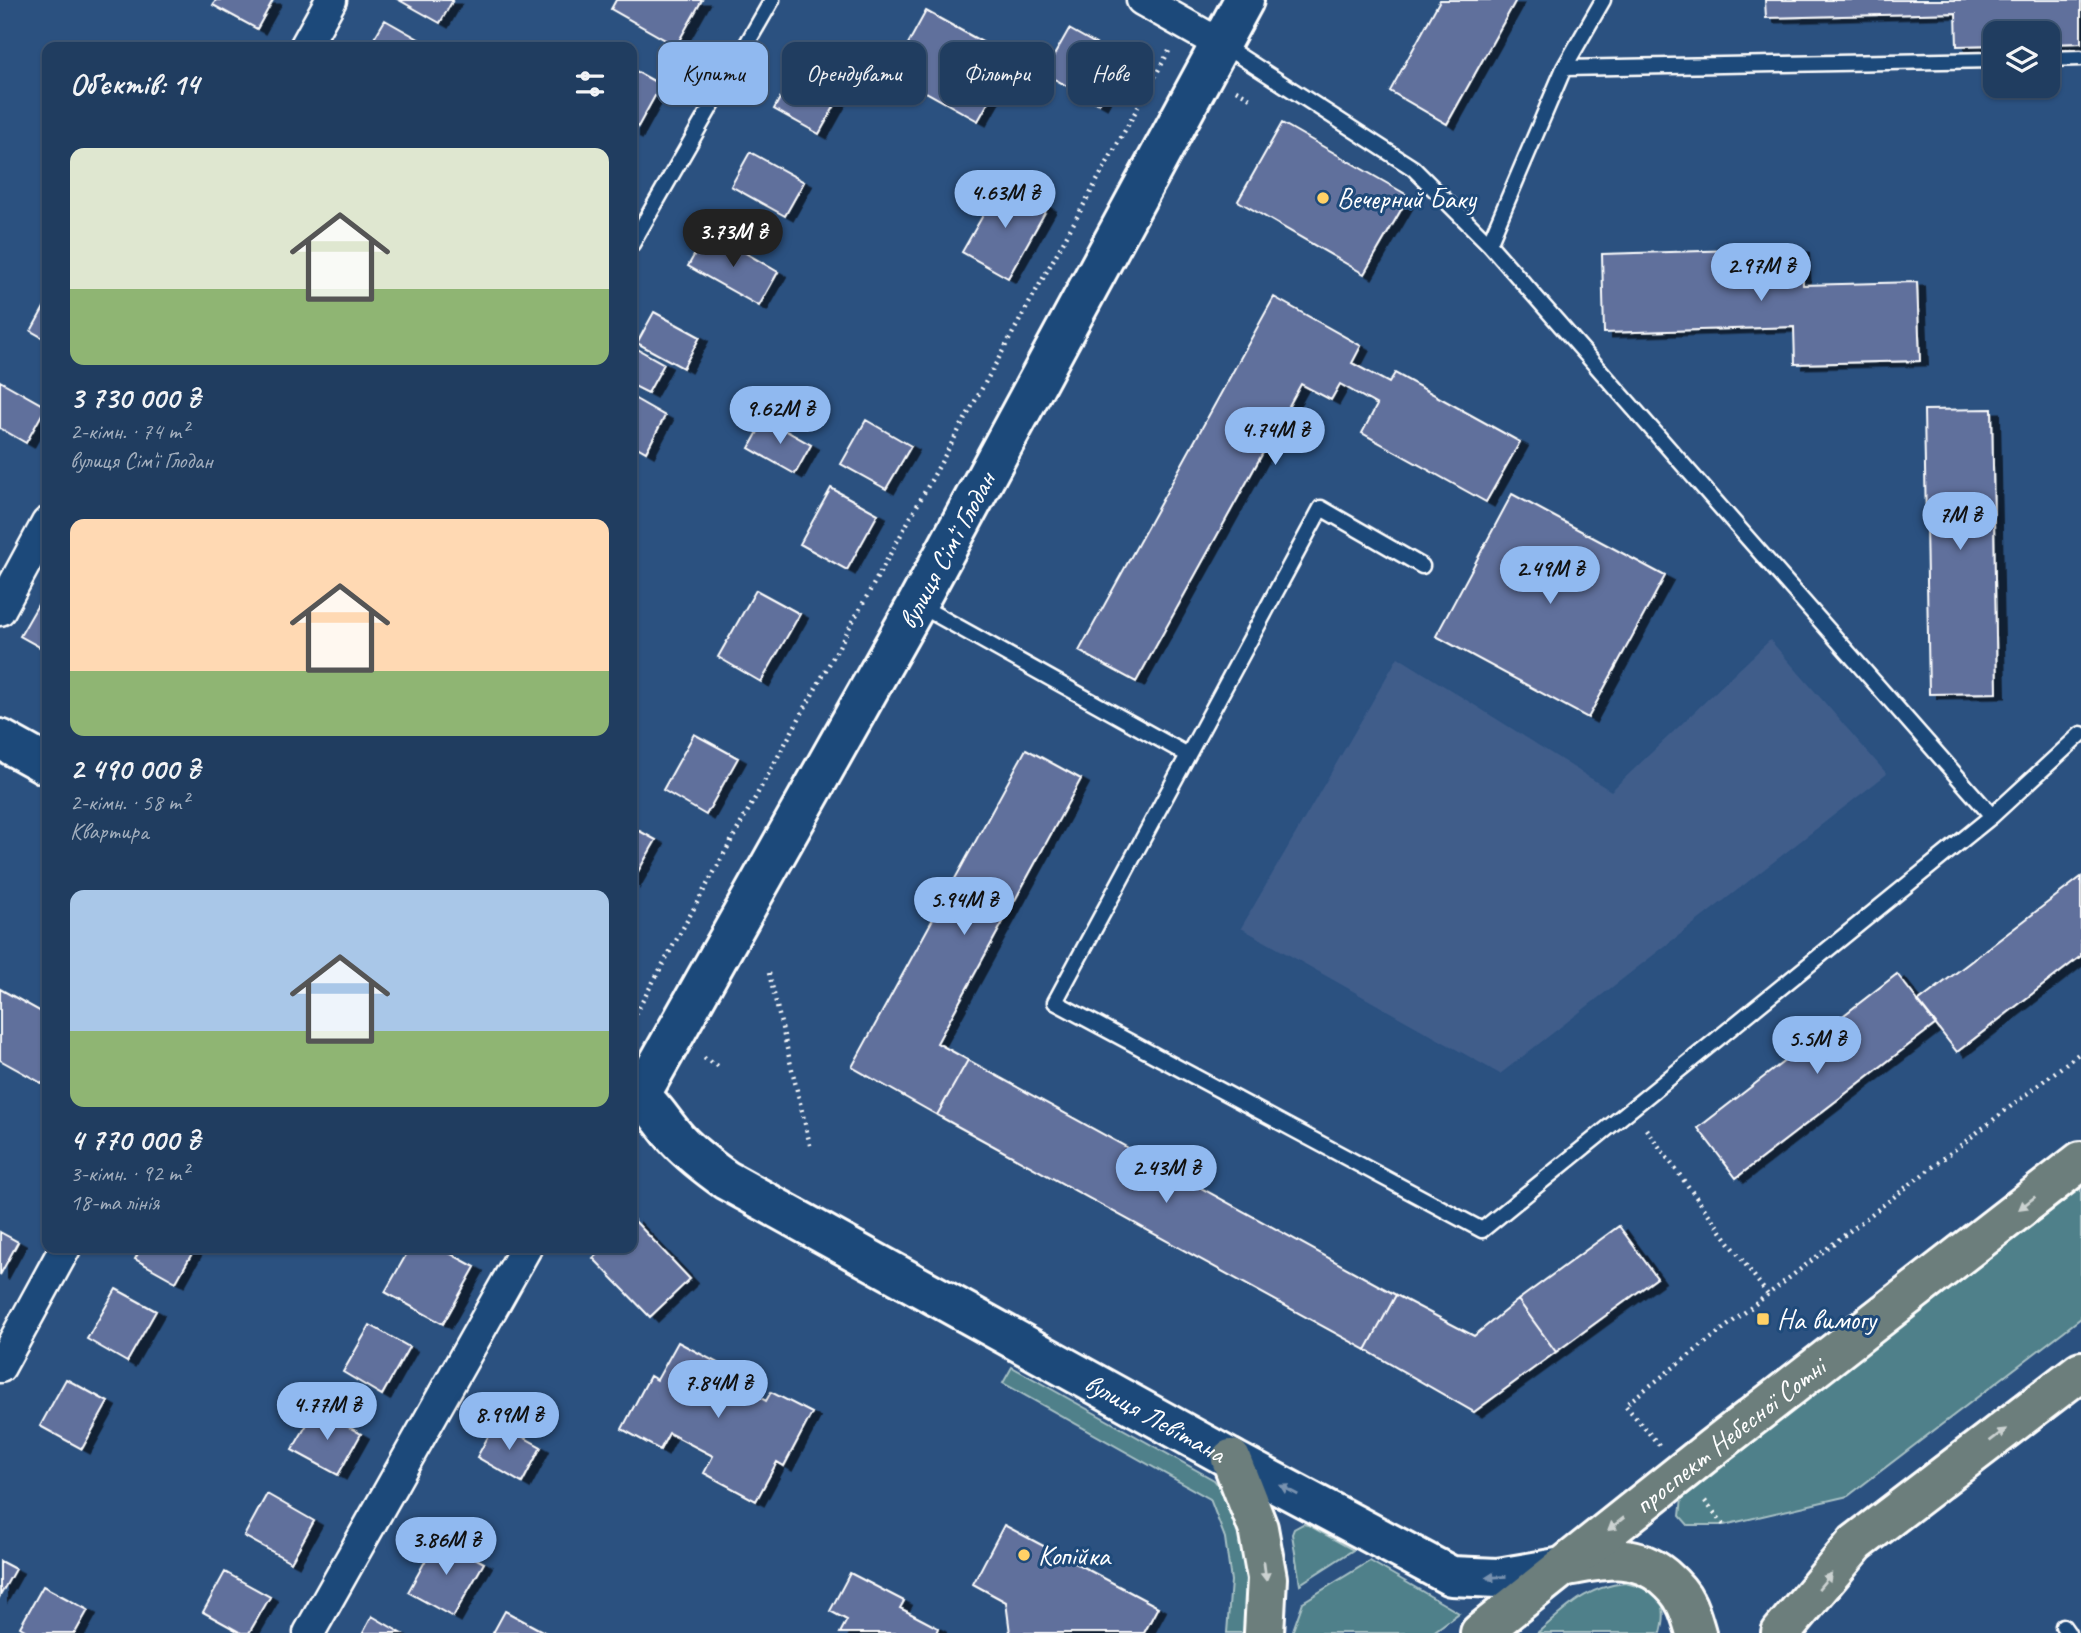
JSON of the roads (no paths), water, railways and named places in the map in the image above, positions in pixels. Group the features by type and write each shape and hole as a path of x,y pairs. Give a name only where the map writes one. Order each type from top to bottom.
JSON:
{"main road":[{"name":"проспект Небесної Сотні","path":"1480,1633 2081,1161"},
{"path":"1781,1633 1856,1543 2081,1371"},
{"path":"1230,1460 1258,1528 1267,1578 1264,1633"},
{"name":"вулиця Левітана","path":"1563,1567 1611,1559 1637,1561 1653,1568 1670,1582 1685,1602 1696,1633"}],"street":[{"path":"308,42 331,0"},
{"path":"1142,0 1220,44"},
{"name":"вулиця Сім'ї Глодан","path":"637,1092 917,604 1244,0"},
{"path":"0,610 42,532"},
{"path":"0,739 42,762"},
{"name":"вулиця Левітана","path":"637,1099 658,1113 684,1146 726,1180 1230,1460 1451,1576 1498,1578 1563,1567"},
{"path":"0,1367 62,1253"},
{"path":"309,1633 523,1253"}],"lane":[{"path":"637,235 772,0"},
{"path":"1489,243 1564,68 1602,0"},
{"path":"1220,44 1413,168 1489,243 1992,816"},
{"path":"2060,59 2081,58"},
{"path":"1564,68 1983,60"},
{"path":"1422,566 1321,508 1055,1002 1482,1230 1992,816 2081,734"},
{"path":"917,604 1188,755"}],"place":[{"name":"Вечерний Баку","path":"1323,198"},
{"name":"На вимогу","path":"1763,1319"},
{"name":"Копійка","path":"1024,1555"}]}
